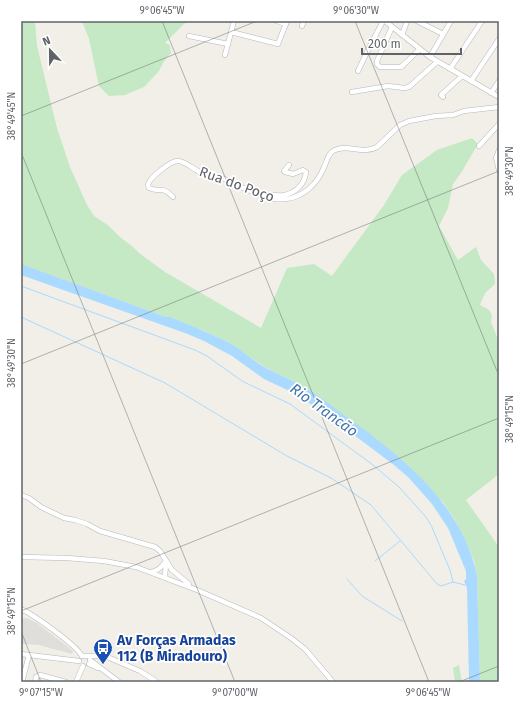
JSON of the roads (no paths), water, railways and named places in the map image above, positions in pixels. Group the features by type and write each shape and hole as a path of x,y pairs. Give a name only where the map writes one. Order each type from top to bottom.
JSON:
{"street":[{"path":"225,55 234,21"},
{"path":"231,32 278,44 287,22 277,21"},
{"path":"302,26 304,21"},
{"path":"358,71 384,21 430,58 499,98"},
{"path":"402,35 407,21"},
{"path":"417,21 443,34"},
{"path":"430,58 451,21"},
{"path":"450,69 482,21"},
{"path":"393,28 405,26"},
{"path":"393,28 376,60 380,67 401,67 419,50"},
{"path":"188,36 228,44"},
{"path":"471,82 499,39"},
{"path":"352,92 388,86 404,88 409,87 437,62"},
{"path":"443,97 441,95 462,76"},
{"path":"491,93 499,81"},
{"name":"Rua do Poço","path":"173,197 167,191 152,189 149,188 148,185 151,179 166,167 177,161 200,172 218,176 270,198 287,199 301,194 314,185 322,172 327,159 333,151 339,149 366,151 373,150 400,125 409,121 436,116 453,115 464,111 498,106"},
{"path":"479,146 499,124"},
{"path":"499,150 496,158 499,170"},
{"path":"270,198 272,195 285,195 291,193 302,185 306,172 303,170 293,174 285,172 284,171 289,165"},
{"path":"21,496 29,498 41,507 64,518 87,524 100,531 155,547 160,551 172,570 181,579 197,590"},
{"path":"21,557 67,558 104,561 136,567 165,577 261,618 305,649 333,682"},
{"path":"151,572 158,570 166,561"},
{"path":"165,577 166,561"},
{"path":"21,609 43,622 76,649 82,656 85,655 89,660 119,682"},
{"path":"21,654 79,661 83,666"},
{"path":"22,682 29,655"},
{"path":"79,681 83,666 93,655 105,656 140,671 157,682"},
{"path":"79,661 82,656"},
{"path":"35,682 36,677 40,674 66,682"}],"water":[{"name":"Rio Trancão","path":"21,264 166,317 170,317 223,340 266,368 316,394 372,435 411,468 445,506 459,528 470,551 477,576 480,682 469,682 467,588 464,581 466,579 466,571 448,528 432,504 409,478 334,420 296,394 264,379 232,356 185,333 21,275"}],"waterway":[{"name":"Rio Trancão","path":"21,286 195,350 207,356 242,381 290,404 373,465 399,487 426,517 431,525 450,570 453,582"},
{"path":"21,317 165,383 287,456 331,478 371,505 437,584 441,586 453,582 465,585"},
{"path":"375,561 400,541"},
{"path":"347,579 362,596 402,621"}],"place":[{"name":"Av Forças Armadas 112 (B Miradouro)","path":"103,665"}]}
